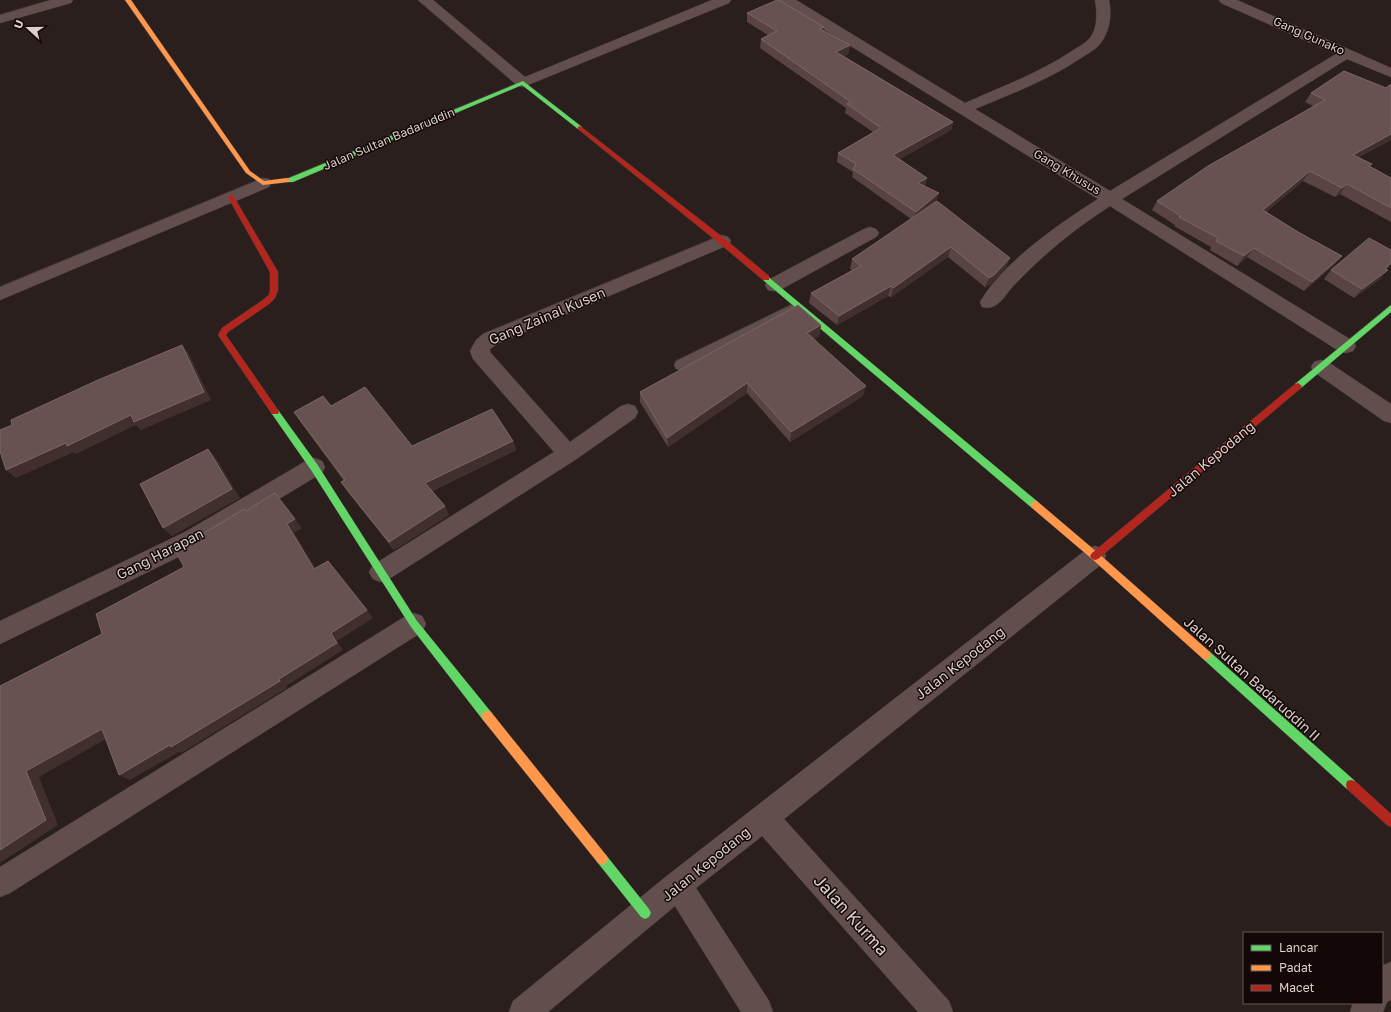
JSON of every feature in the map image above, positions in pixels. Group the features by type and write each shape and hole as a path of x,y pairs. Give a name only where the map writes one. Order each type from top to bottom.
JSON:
{"street":[{"path":"0,19 66,0"},
{"path":"128,0 248,172 263,183"},
{"path":"425,0 523,82"},
{"name":"Jalan Sultan Badaruddin","path":"263,183 291,180 523,82 724,0"},
{"name":"Gang Khusus","path":"786,0 1111,199 1346,346"},
{"path":"963,109 1050,71 1095,41 1102,28 1104,8 1102,0"},
{"name":"Gang Gunako","path":"1226,0 1391,73"},
{"path":"989,302 1004,282 1050,240 1111,199 1347,53"},
{"name":"Jalan Sultan Badaruddin II","path":"523,82 722,241 1095,556 1391,821"},
{"path":"0,294 263,183"},
{"path":"231,197 274,272 274,290 272,296 266,302 225,330 222,335 224,340 314,467 414,624 644,913"},
{"path":"774,285 870,233"},
{"name":"Gang Zainal Kusen","path":"568,454 480,354 480,348 490,339 722,241"},
{"name":"Jalan Kepodang","path":"524,1012 678,885 1095,556 1391,308"},
{"path":"1321,367 1391,415"},
{"path":"381,572 568,454 628,412"},
{"name":"Gang Harapan","path":"0,633 193,539 314,467"},
{"path":"0,883 414,624"},
{"name":"Jalan Kurma","path":"764,817 938,1012"},
{"path":"678,885 758,1012"},
{"path":"1383,988 1391,977"},
{"path":"1365,1012 1371,1004"}],"lane":[{"path":"681,365 799,306"}],"building":[{"path":"777,0 824,27 820,29 850,45 836,52 953,122 893,155 927,178 918,183 939,193 916,212 853,169 856,164 838,153 881,128 847,104 851,102 761,39 777,31 747,13"},
{"path":"1344,71 1386,88 1391,84 1391,134 1353,155 1372,164 1369,166 1391,178 1391,208 1347,184 1342,188 1310,171 1263,210 1298,232 1342,256 1312,282 1254,248 1244,256 1216,241 1218,238 1179,217 1181,216 1157,201 1208,166 1325,100 1311,93"},
{"path":"937,201 1010,258 994,275 989,278 951,247 893,288 891,286 839,316 811,293 861,266 852,259"},
{"path":"1369,238 1391,250 1391,263 1385,269 1388,270 1362,289 1331,270"},
{"path":"798,305 821,325 807,333 866,386 791,432 747,383 667,438 640,392"},
{"path":"182,345 204,392 134,422 131,415 67,446 66,443 6,470 0,451 0,430 12,425 11,420 98,380"},
{"path":"365,387 412,446 492,409 513,441 425,483 445,506 389,542 341,482 345,480 294,412 323,396 331,406"},
{"path":"208,449 232,489 163,528 140,484"},
{"path":"275,493 295,519 287,524 314,569 328,561 367,610 331,633 337,643 279,679 280,681 171,747 170,745 119,775 102,729 26,771 46,820 0,850 0,686 102,634 96,614 184,567 174,548 194,539 244,509 246,511"}],"traffic: fast":[{"path":"287,180 291,180 523,83 580,128"},
{"path":"766,278 1035,505"},
{"path":"1298,386 1391,308"},
{"path":"275,412 314,467 414,624 487,716"},
{"path":"1206,655 1351,785"},
{"path":"602,859 645,913"}],"traffic: slow":[{"path":"128,0 248,172 263,183 287,180"},
{"path":"1035,505 1095,556 1206,655"},
{"path":"487,716 602,859"}],"traffic: jam":[{"path":"580,128 766,278"},
{"path":"231,197 274,272 274,290 272,296 266,302 225,330 222,335 275,412"},
{"path":"1095,556 1298,386"},
{"path":"1351,785 1391,821"}]}
